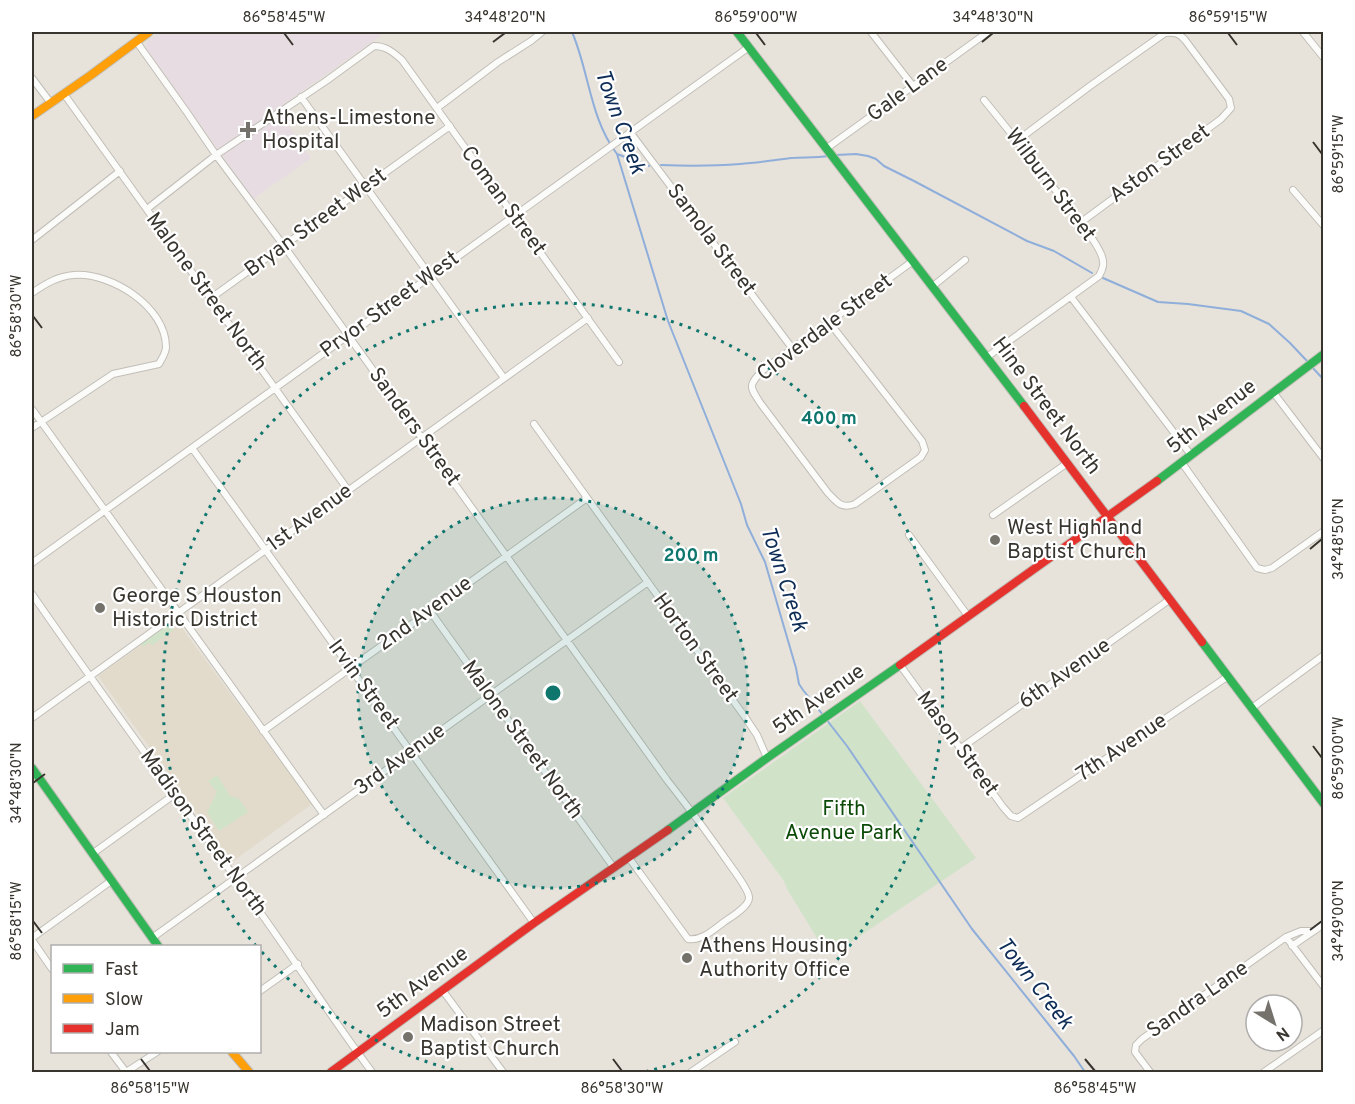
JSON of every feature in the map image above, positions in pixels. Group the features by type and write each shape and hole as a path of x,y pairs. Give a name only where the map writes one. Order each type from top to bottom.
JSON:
{"street":[{"path":"32,116 149,32"},
{"path":"437,108 504,57 542,32"},
{"name":"Hine Street North","path":"737,32 987,357 1323,804"},
{"path":"871,32 913,86"},
{"name":"Gale Lane","path":"827,148 988,32"},
{"name":"Aston Street","path":"1018,140 1165,33 1173,32 1181,35 1229,99 1231,108 1221,119 1080,223"},
{"path":"1303,32 1323,58"},
{"name":"Sanders Street","path":"136,41 692,812 737,876 749,896 748,903 709,933 696,940 688,939 629,858"},
{"name":"Coman Street","path":"301,97 374,46 381,46 393,52 402,60 620,362"},
{"name":"Pryor Street West","path":"32,563 749,47"},
{"path":"32,78 50,102"},
{"name":"Malone Street North","path":"64,94 348,490"},
{"path":"147,209 216,155 301,97 504,378"},
{"name":"Wilburn Street","path":"984,100 1018,140 1101,254 1103,269 1099,275 1071,297"},
{"name":"Bryan Street West","path":"211,298 450,126"},
{"name":"Samola Street","path":"630,132 792,348"},
{"path":"32,240 120,171"},
{"path":"1293,190 1323,226"},
{"path":"933,286 965,260"},
{"name":"Cloverdale Street","path":"829,322 922,441 925,450 921,457 855,504 847,507 839,504 828,494 758,400 752,390 752,381 792,348 913,261"},
{"path":"32,293 60,277 75,275 91,276 114,283 128,291 152,312 164,333 167,350 159,364 113,374 32,428"},
{"path":"987,357 1071,297 1191,454"},
{"name":"1st Avenue","path":"32,718 588,318"},
{"name":"5th Avenue","path":"332,1072 534,923 629,858 1182,464 1191,454 1323,354"},
{"path":"1273,392 1323,459"},
{"path":"32,409 324,815"},
{"name":"Horton Street","path":"534,424 745,717 757,735 767,758"},
{"name":"Irvin Street","path":"192,447 534,923"},
{"path":"993,515 1066,464"},
{"path":"1182,464 1257,568 1265,570 1272,568 1323,531"},
{"name":"2nd Avenue","path":"263,731 587,498"},
{"path":"909,535 968,616"},
{"name":"3rd Avenue","path":"152,938 648,582"},
{"name":"Madison Street North","path":"32,594 88,676 298,964 372,1072"},
{"name":"6th Avenue","path":"961,748 1168,600"},
{"name":"Malone Street North","path":"430,611 614,868"},
{"path":"1252,708 1323,655"},
{"name":"Mason Street","path":"900,665 1003,807 1011,816 1018,818"},
{"name":"7th Avenue","path":"1018,818 1227,677"},
{"path":"32,768 157,945"},
{"path":"92,854 176,794"},
{"path":"51,968 32,939 111,881"},
{"name":"Sandra Lane","path":"1292,946 1323,924"},
{"name":"Sandra Lane","path":"1149,1072 1135,1052 1136,1045 1142,1039 1286,937 1301,931 1314,931"},
{"path":"1286,937 1323,987"},
{"path":"261,990 298,964"},
{"path":"443,991 503,1072"},
{"path":"1264,1072 1323,1030"},
{"path":"691,1072 735,1042"},
{"path":"112,1053 126,1072 155,1053"},
{"path":"233,1053 249,1072"}],"shaded area":[{"name":"Athens-Limestone Hospital","path":"160,32 386,32 277,109 311,158 253,199 146,48 147,41"},
{"path":"176,620 312,804 232,862 98,676"}],"green space":[{"path":"166,625 171,625 174,630 152,645 150,642 143,647 141,644"},
{"name":"Fifth Avenue Park","path":"860,701 976,858 836,952 828,942 817,938 784,881 723,798"},
{"path":"217,775 230,796 239,799 248,812 219,831 207,812 217,792 208,781"}],"waterway":[{"name":"Town Creek","path":"572,32 595,110 617,154 668,321 741,504 747,525 765,562 799,684 823,715"},
{"path":"617,154 649,166"},
{"path":"836,155 856,154 876,159 884,166 1027,241 1054,251 1092,273"},
{"path":"661,165 730,165 828,156"},
{"path":"1103,278 1158,302 1241,311 1269,324 1307,361"},
{"path":"1311,366 1324,380"},
{"name":"Town Creek","path":"826,719 847,746 972,929 1085,1072"}],"traffic: fast":[{"path":"737,32 1024,406"},
{"path":"1157,481 1324,354"},
{"path":"1202,642 1324,804"},
{"path":"668,830 900,665"},
{"path":"32,768 157,945"}],"traffic: slow":[{"path":"32,116 149,32"},
{"path":"233,1053 249,1072"}],"traffic: jam":[{"path":"1024,406 1202,642"},
{"path":"900,665 1157,481"},
{"path":"331,1072 534,923 668,830"}],"place":[{"name":"Athens-Limestone Hospital","path":"248,130"},
{"name":"West Highland Baptist Church","path":"995,540"},
{"name":"George S Houston Historic District","path":"100,608"},
{"name":"Athens Housing Authority Office","path":"687,958"},
{"name":"Madison Street Baptist Church","path":"408,1037"}]}
